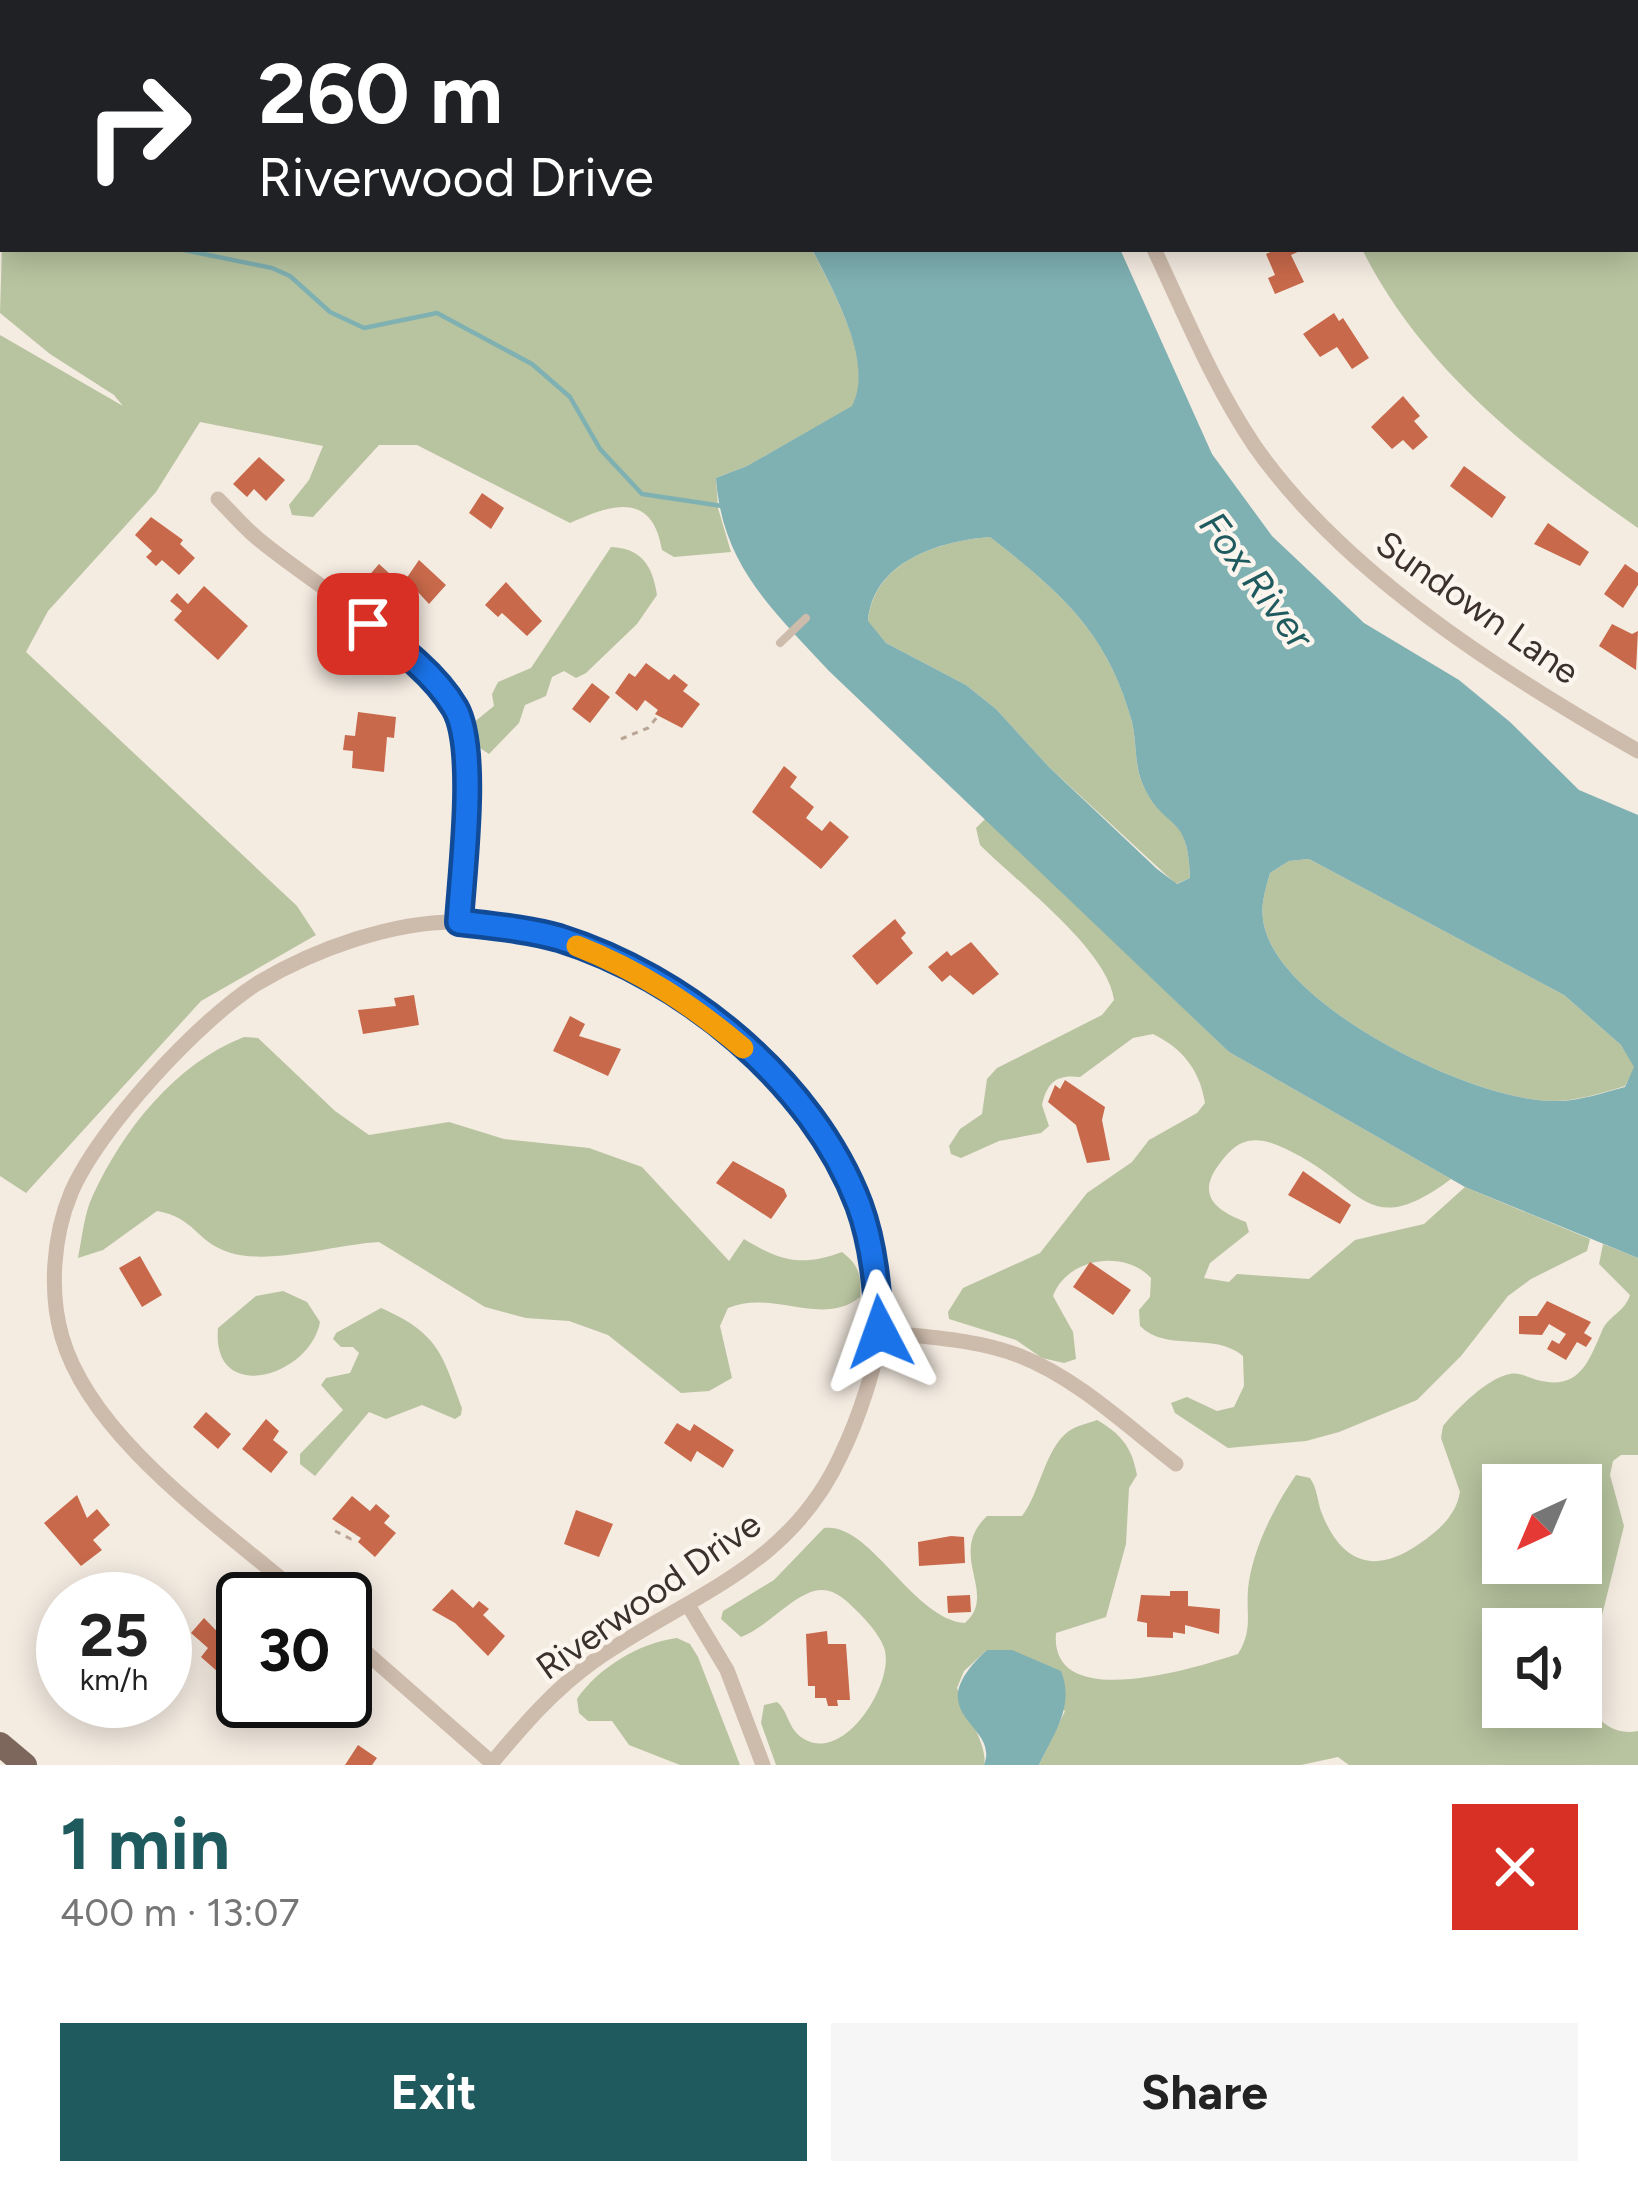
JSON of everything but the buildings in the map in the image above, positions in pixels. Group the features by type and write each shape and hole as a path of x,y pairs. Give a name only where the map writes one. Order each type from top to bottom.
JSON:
{"main road":[{"path":"0,1744 26,1765"}],"street":[{"name":"Sundown Lane","path":"1155,252 1204,359 1253,443 1297,500 1352,557 1418,609 1638,751"},
{"path":"218,499 256,537 397,645 432,678 458,712 467,760 459,922"},
{"name":"Riverwood Drive","path":"274,1572 124,1442 86,1396 62,1335 53,1267 71,1193 118,1119 193,1037 255,985 326,950 395,931 459,922 558,938 632,968 671,991 772,1075 827,1139 859,1206 876,1271 880,1332 841,1456 807,1510 766,1556 627,1639 577,1675 543,1703 491,1764 372,1658"},
{"path":"880,1332 985,1346 1023,1357 1094,1401 1176,1464"},
{"path":"688,1606 727,1670 763,1765"}],"lane":[{"path":"780,643 806,618"}],"path":[{"path":"621,739 648,728 658,716"},
{"path":"335,1532 351,1539 356,1534"}],"green space":[{"path":"2,252 814,252 840,305 859,368 853,406 747,466 716,478 718,508 731,552 674,557 662,550 657,531 640,511 615,508 570,523 417,445 379,445 313,517 292,515 289,505 309,480 323,446 200,422 156,492 48,611 26,652 297,906 316,935 201,1001 26,1193 0,1176 0,335 123,406 0,313"},
{"path":"1364,252 1638,252 1638,528 1558,470 1482,405 1447,370 1386,292"},
{"path":"990,537 1059,596 1095,638 1122,690 1140,778 1151,800 1185,842 1190,878 1176,884 1049,767 996,709 966,685 886,643 868,622 882,584 911,558"},
{"path":"611,547 644,560 657,595 637,624 586,673 576,678 564,671 552,677 546,696 525,705 519,723 489,754 480,748 473,723 494,706 492,694 498,682 531,668"},
{"path":"986,818 1229,1052 1451,1179 1423,1197 1383,1207 1367,1202 1281,1147 1260,1140 1243,1142 1220,1163 1209,1192 1217,1206 1246,1222 1249,1232 1210,1263 1204,1278 1229,1282 1237,1274 1309,1279 1355,1240 1424,1224 1465,1187 1590,1239 1587,1251 1508,1296 1461,1356 1417,1400 1306,1441 1228,1448 1175,1413 1171,1403 1187,1397 1217,1411 1234,1407 1244,1386 1243,1356 1218,1345 1163,1339 1140,1326 1139,1310 1150,1297 1151,1278 1126,1263 1083,1266 1060,1283 1053,1296 1073,1332 1076,1359 1064,1363 1042,1358 1016,1340 949,1319 948,1312 963,1288 1040,1253 1087,1193 1132,1162 1149,1140 1197,1113 1205,1103 1199,1080 1181,1053 1153,1034 1133,1038 1080,1077 1059,1078 1050,1085 1042,1105 1049,1126 1041,1133 999,1141 961,1158 951,1154 949,1146 960,1129 982,1114 987,1079 997,1068 1102,1015 1114,1000 1096,960 1079,939 980,845 976,828"},
{"path":"1309,859 1564,995 1621,1045 1635,1067 1625,1086 1562,1101 1519,1097 1435,1069 1349,1021 1284,964 1264,927 1270,873 1289,861"},
{"path":"244,1037 258,1038 335,1111 369,1135 449,1122 504,1139 589,1148 642,1167 729,1261 744,1239 792,1259 842,1252 858,1272 860,1297 830,1309 762,1303 728,1308 720,1326 732,1378 709,1391 681,1393 608,1335 569,1321 526,1318 485,1307 379,1242 282,1256 244,1256 217,1247 180,1219 157,1211 103,1250 78,1258 93,1195 136,1123 174,1081"},
{"path":"1603,1244 1638,1258 1638,1455 1621,1455 1613,1461 1610,1475 1624,1526 1602,1615 1602,1608 1482,1608 1482,1728 1602,1728 1602,1721 1624,1732 1638,1731 1638,1765 1349,1765 1338,1757 1301,1765 1039,1765 1065,1711 987,1650 964,1671 957,1688 980,1739 984,1765 776,1765 761,1723 764,1705 777,1702 804,1739 819,1744 835,1740 862,1717 885,1666 885,1651 874,1630 831,1592 820,1590 801,1597 741,1637 721,1619 723,1611 774,1580 824,1528 858,1539 927,1605 965,1623 977,1599 971,1559 976,1531 987,1516 1022,1516 1061,1439 1072,1429 1097,1420 1124,1442 1137,1475 1129,1488 1126,1544 1106,1617 1056,1633 1060,1658 1076,1673 1100,1679 1192,1668 1238,1654 1243,1645 1254,1559 1296,1475 1310,1478 1330,1531 1351,1554 1375,1561 1403,1553 1433,1534 1455,1508 1460,1492 1441,1438 1449,1419 1473,1395 1510,1374 1551,1382 1572,1378 1630,1295 1599,1264"},
{"path":"283,1291 307,1302 320,1322 312,1341 299,1357 263,1375 245,1375 230,1368 220,1352 218,1328 256,1296"},
{"path":"381,1308 415,1326 435,1347 455,1389 461,1415 455,1419 422,1405 386,1419 369,1412 315,1476 300,1464 300,1454 343,1410 321,1385 326,1378 350,1373 359,1353 333,1339"},
{"path":"677,1638 690,1644 698,1657 740,1765 680,1765 629,1745 612,1721 588,1721 579,1713 577,1699 608,1667 648,1645"}],"water":[{"name":"Fox River","path":"814,252 1121,252 1212,454 1272,536 1364,623 1459,680 1510,722 1579,790 1638,815 1638,1258 1465,1187 1229,1052 829,671 770,606 728,537 716,478 747,466 852,406 858,369 840,305","holes":["990,537 1078,616 1109,662 1132,722 1140,777 1151,800 1185,842 1190,878 1177,884 1157,869 1049,767 996,709 966,685 886,643 868,621 873,601 895,570 911,558 950,544","1309,859 1564,995 1621,1045 1634,1067 1625,1087 1553,1101 1519,1097 1435,1069 1349,1021 1284,964 1264,927 1270,873 1289,861"]},
{"path":"987,1650 1012,1650 1061,1671 1064,1708 1039,1765 984,1765 982,1739 965,1717 959,1690 967,1672"}],"waterway":[{"path":"194,252 290,276 330,312 364,328 437,313 532,364 570,397 600,449 642,494 722,506"}],"slow traffic":[{"path":"577,946 632,968 671,991 743,1048"}],"route":[{"path":"368,624 432,678 458,712 467,760 459,922 558,938 632,968 671,991 772,1075 827,1139 859,1206 876,1271 880,1332"}]}
